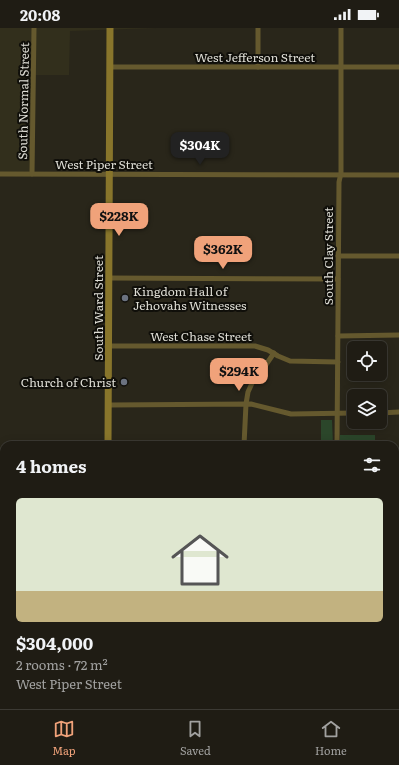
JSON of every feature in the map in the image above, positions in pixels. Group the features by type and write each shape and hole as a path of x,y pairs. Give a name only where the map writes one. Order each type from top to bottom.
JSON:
{"street":[{"name":"South Normal Street","path":"32,174 34,28"},
{"name":"South Ward Street","path":"108,441 110,28"},
{"path":"258,28 258,67"},
{"name":"South Clay Street","path":"337,441 338,256 342,28"},
{"name":"West Jefferson Street","path":"110,67 399,67"},
{"name":"West Piper Street","path":"0,174 399,175"},
{"path":"338,256 399,256"},
{"path":"109,278 338,279"},
{"path":"338,336 399,335"},
{"name":"West Chase Street","path":"108,346 256,346 290,361 338,362"},
{"path":"244,441 246,398 250,386 274,353"},
{"path":"109,405 246,404 291,414 347,413"},
{"path":"387,413 399,412"}],"shaded area":[{"path":"0,28 156,28 70,31 69,75 34,75 32,174 0,173"}],"green space":[{"path":"321,420 332,420 333,441 321,441"},
{"path":"340,435 375,435 375,441 340,441"}],"place":[{"name":"Kingdom Hall of Jehovahs Witnesses","path":"125,298"},
{"name":"Church of Christ","path":"124,382"}]}
